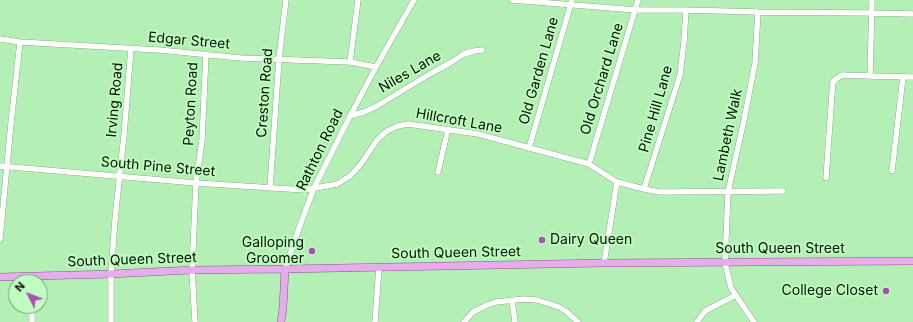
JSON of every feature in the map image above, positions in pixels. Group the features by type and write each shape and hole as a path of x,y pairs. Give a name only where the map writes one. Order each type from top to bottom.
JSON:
{"main road":[{"name":"South Queen Street","path":"48,278 192,270 285,270 604,263 913,261"},
{"name":"Rathton Road","path":"282,322 285,270"}],"street":[{"name":"Creston Road","path":"270,188 279,59 286,0"},
{"path":"350,62 358,0"},
{"name":"Rathton Road","path":"285,270 314,188 376,66 414,0"},
{"path":"512,0 572,3 636,10 913,14"},
{"name":"Old Orchard Lane","path":"589,164 638,0"},
{"path":"870,76 872,0"},
{"name":"Old Garden Lane","path":"529,148 572,3"},
{"name":"Pine Hill Lane","path":"644,189 680,75 686,10"},
{"name":"Lambeth Walk","path":"754,322 731,288 726,263 728,192 755,63 758,12"},
{"name":"Edgar Street","path":"0,40 131,48 241,58 350,62 376,66"},
{"path":"0,239 3,166 20,42"},
{"name":"Irving Road","path":"111,322 111,274 115,219 131,48"},
{"name":"Niles Lane","path":"350,116 377,106 428,75 450,64 464,54 482,50"},
{"name":"Peyton Road","path":"195,322 192,270 196,183 202,140 206,54"},
{"path":"826,178 833,82 836,78 842,75 913,77"},
{"path":"892,171 902,77"},
{"name":"Hillcroft Lane","path":"314,188 337,184 350,176 361,164 377,140 387,131 398,126 408,124 478,134 589,164 617,182 660,192 783,191"},
{"path":"438,172 448,129"},
{"name":"South Pine Street","path":"3,166 196,183 304,190 314,188"},
{"path":"604,263 617,182"},
{"path":"375,322 379,267"},
{"path":"697,322 705,311 736,295"},
{"path":"464,322 473,312 487,305 496,302 524,299 537,300 559,307 568,312 578,322"},
{"path":"512,300 515,322"}],"place":[{"name":"Dairy Queen","path":"542,240"},
{"name":"Galloping Groomer","path":"312,251"},
{"name":"College Closet","path":"886,291"}]}
